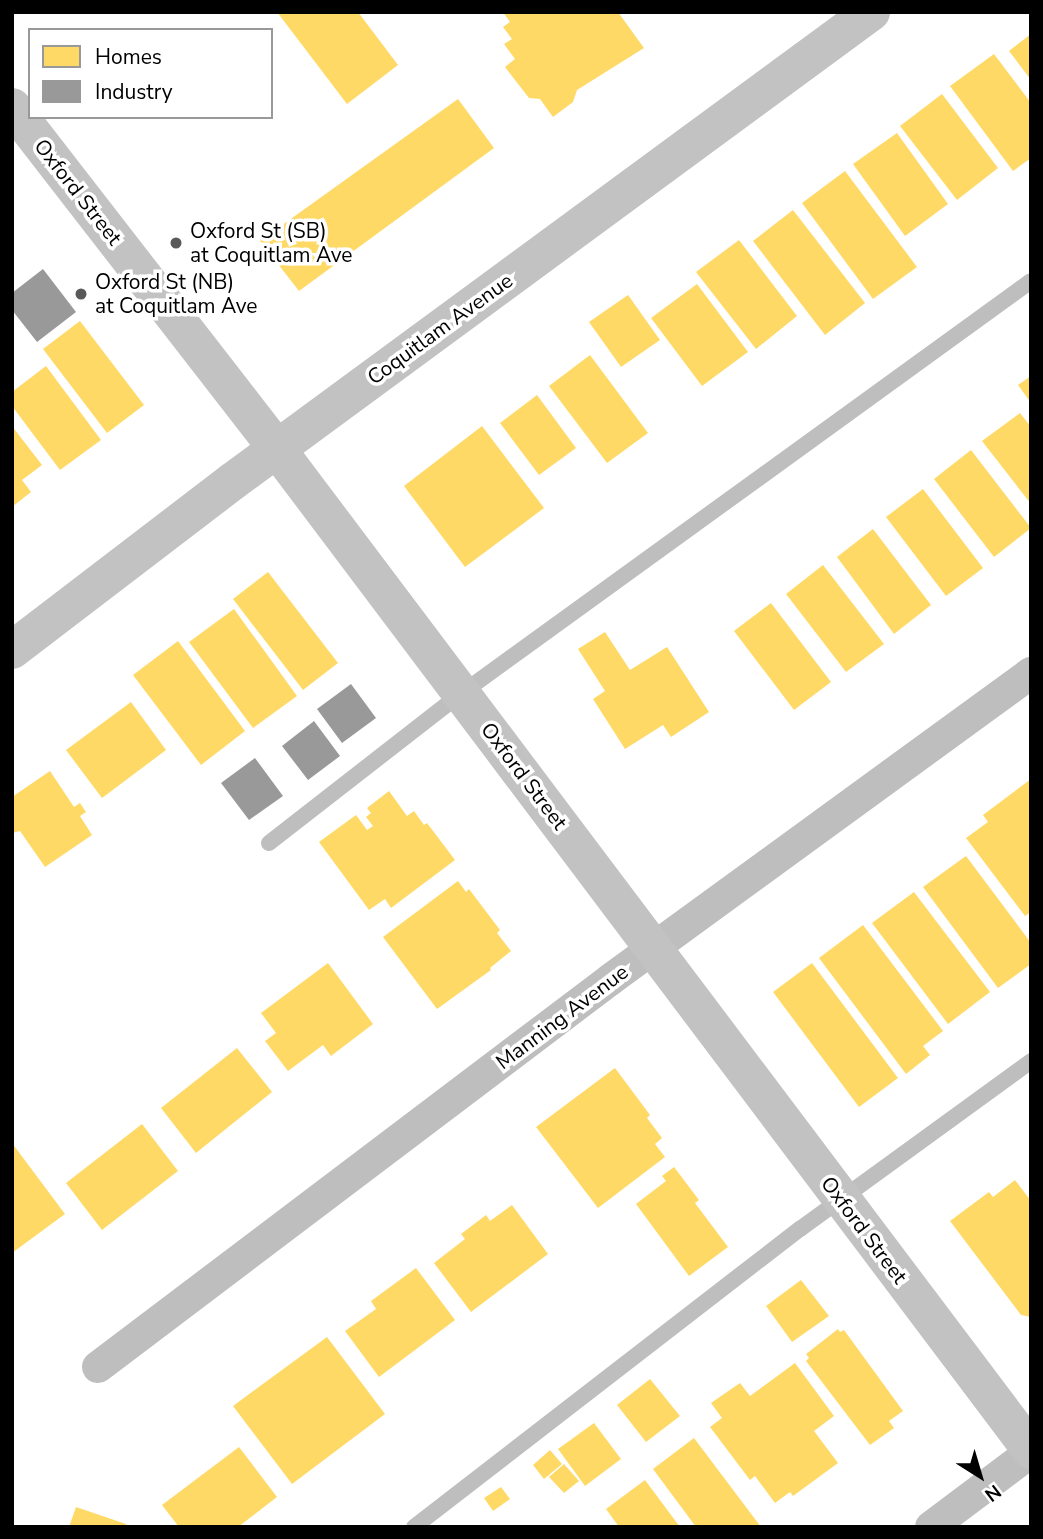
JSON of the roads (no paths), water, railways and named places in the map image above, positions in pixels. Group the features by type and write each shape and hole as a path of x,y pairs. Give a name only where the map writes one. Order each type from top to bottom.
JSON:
{"main road":[{"name":"Coquitlam Avenue","path":"12,650 277,449 871,12"},
{"name":"Oxford Street","path":"12,107 462,693 1031,1451"}],"street":[{"name":"Manning Avenue","path":"98,1367 653,948 1031,673"},
{"path":"931,1527 1031,1451"}],"lane":[{"path":"269,843 462,693 1031,281"},
{"path":"414,1527 840,1198 1031,1061"}],"place":[{"name":"Oxford St (SB) at Coquitlam Ave","path":"176,243"},
{"name":"Oxford St (NB) at Coquitlam Ave","path":"81,294"}]}
